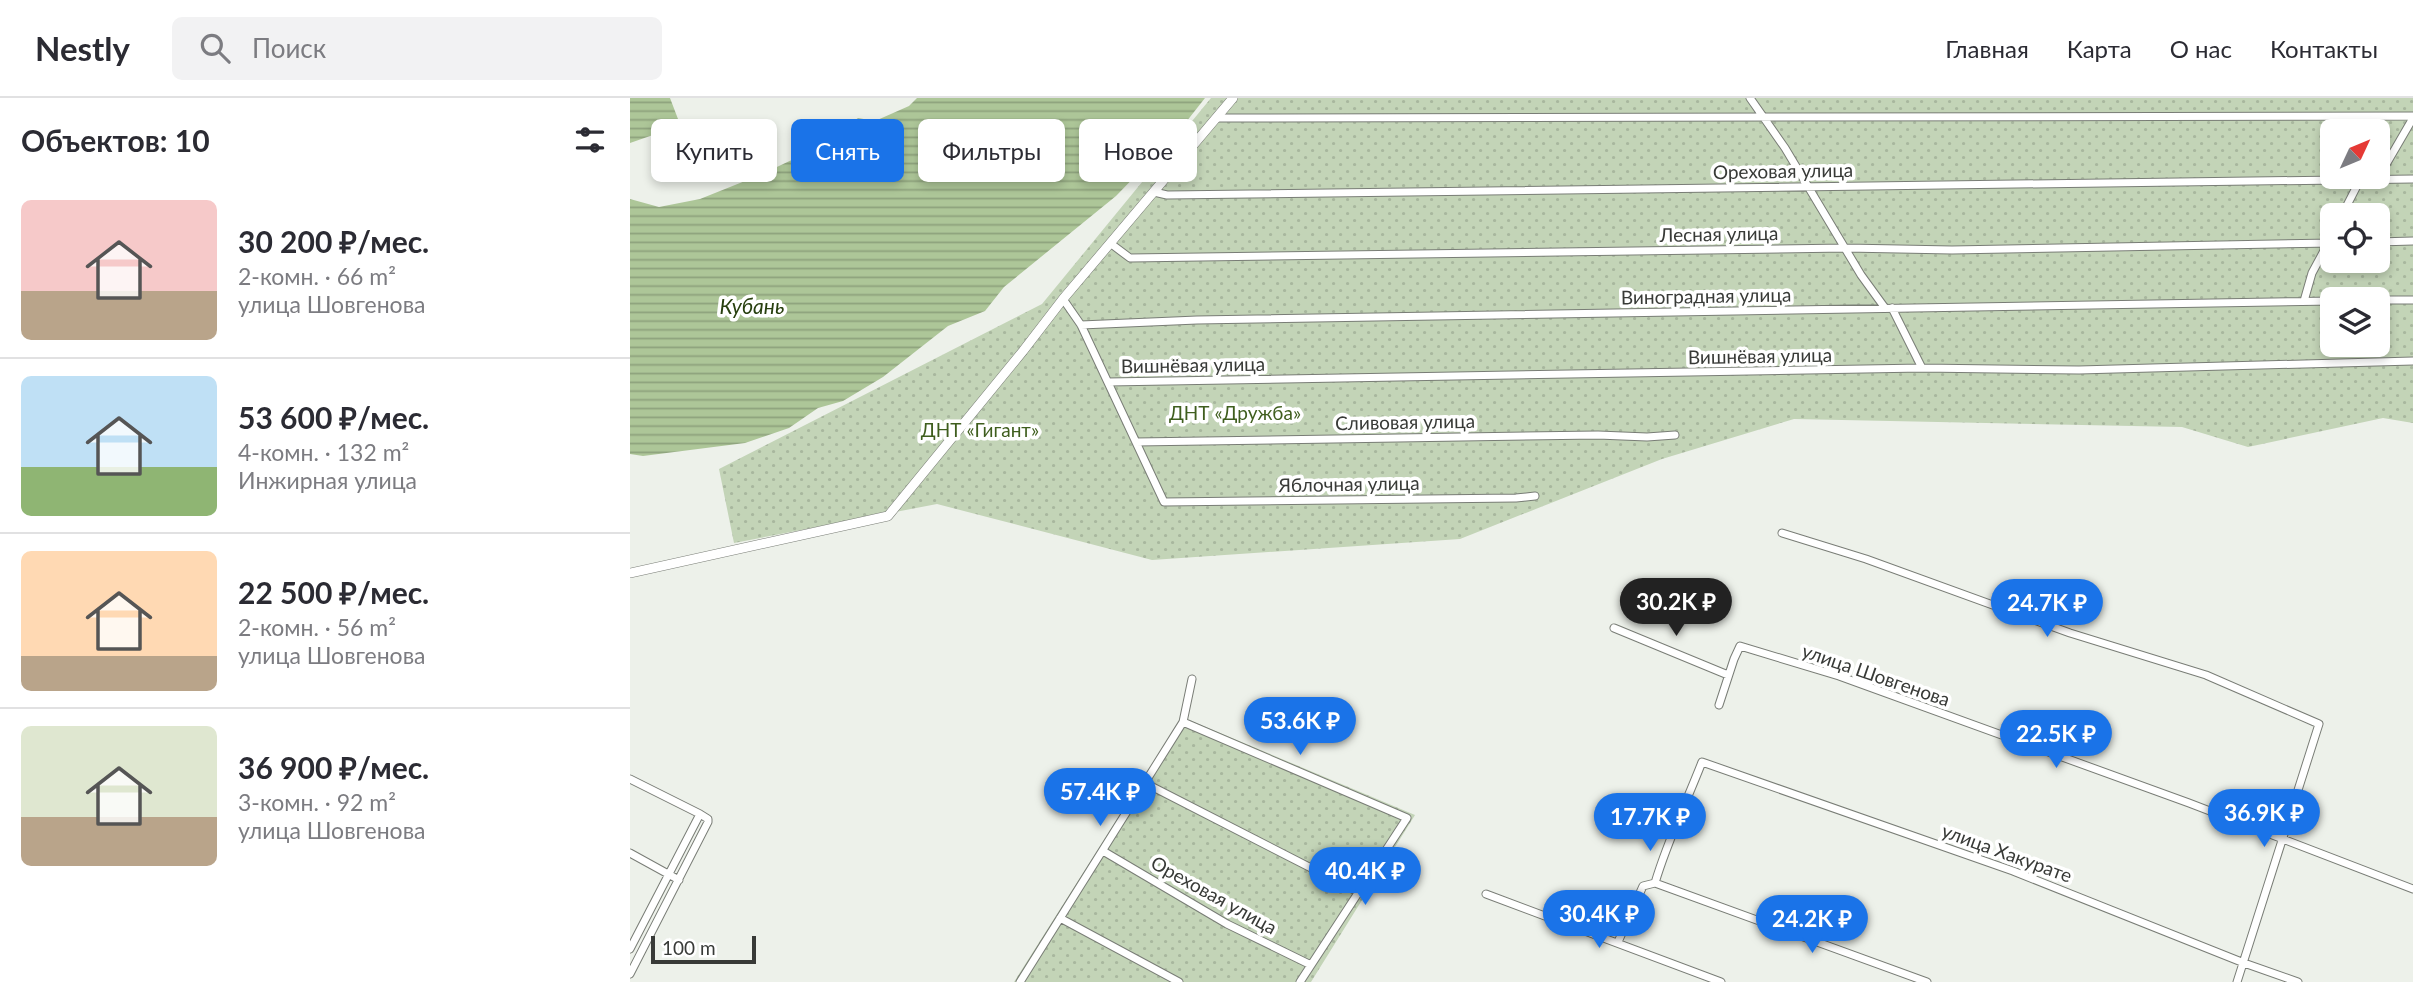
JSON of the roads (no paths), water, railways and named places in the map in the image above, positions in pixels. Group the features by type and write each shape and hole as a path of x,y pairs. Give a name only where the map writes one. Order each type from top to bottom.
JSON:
{"street":[{"path":"630,573 888,516 1063,299 1233,98"},
{"path":"1750,98 1861,275 1888,308 1922,369"},
{"path":"1217,118 2413,117 2390,157"},
{"name":"Ореховая улица","path":"2390,180 2413,180"},
{"name":"Ореховая улица","path":"1154,192 1167,195 2320,181"},
{"path":"2390,242 2413,242"},
{"name":"Лесная улица","path":"1110,243 1130,258 1846,248 1952,250 2320,243"},
{"path":"2304,301 2312,273 2320,260"},
{"path":"1063,299 1080,326 1136,442"},
{"path":"2390,300 2413,300"},
{"name":"Виноградная улица","path":"1080,326 1197,320 2320,301"},
{"name":"Вишнёвая улица","path":"1108,382 1922,369 2079,370 2413,361"},
{"name":"Сливовая улица","path":"1136,442 1675,435"},
{"name":"Яблочная улица","path":"1136,442 1164,502 1535,496"},
{"path":"1782,533 1866,559 2070,633 2206,675 2319,724 2237,982"},
{"path":"1614,628 1728,675"},
{"name":"улица Шовгенова","path":"1718,705 1740,646 1839,676 2282,838 2413,889"},
{"path":"1020,982 1183,722 1192,679"},
{"path":"1183,722 1407,818 1300,982"},
{"name":"улица Хакурате","path":"1655,883 1666,848 1702,762 2014,870 2244,963 2298,982"},
{"path":"630,779 708,819 630,974"},
{"path":"1145,783 1358,892"},
{"path":"630,949 700,814"},
{"name":"Ореховая улица","path":"1103,851 1227,924 1311,965"},
{"path":"630,853 679,880"},
{"path":"1618,942 1643,886 1655,883 1927,982"},
{"path":"1486,894 1721,982"},
{"path":"1060,918 1179,982"},
{"path":"630,927 649,937"}],"water":[{"path":"630,98 670,98 678,119 651,119 651,136 630,143"},
{"name":"Кубань","path":"917,98 1205,98 1188,119 1079,119 1079,182 1130,182 1004,287 985,311 948,326 883,377 843,401 818,408 789,428 745,443 643,456 630,454 630,199 659,207 700,199 742,182 777,182 777,167 791,160 791,182 904,182 904,119 880,119 909,106"}],"park label":[{"name":"ДНТ «Дружба»","path":"1235,413"},
{"name":"ДНТ «Гигант»","path":"980,430"}]}
